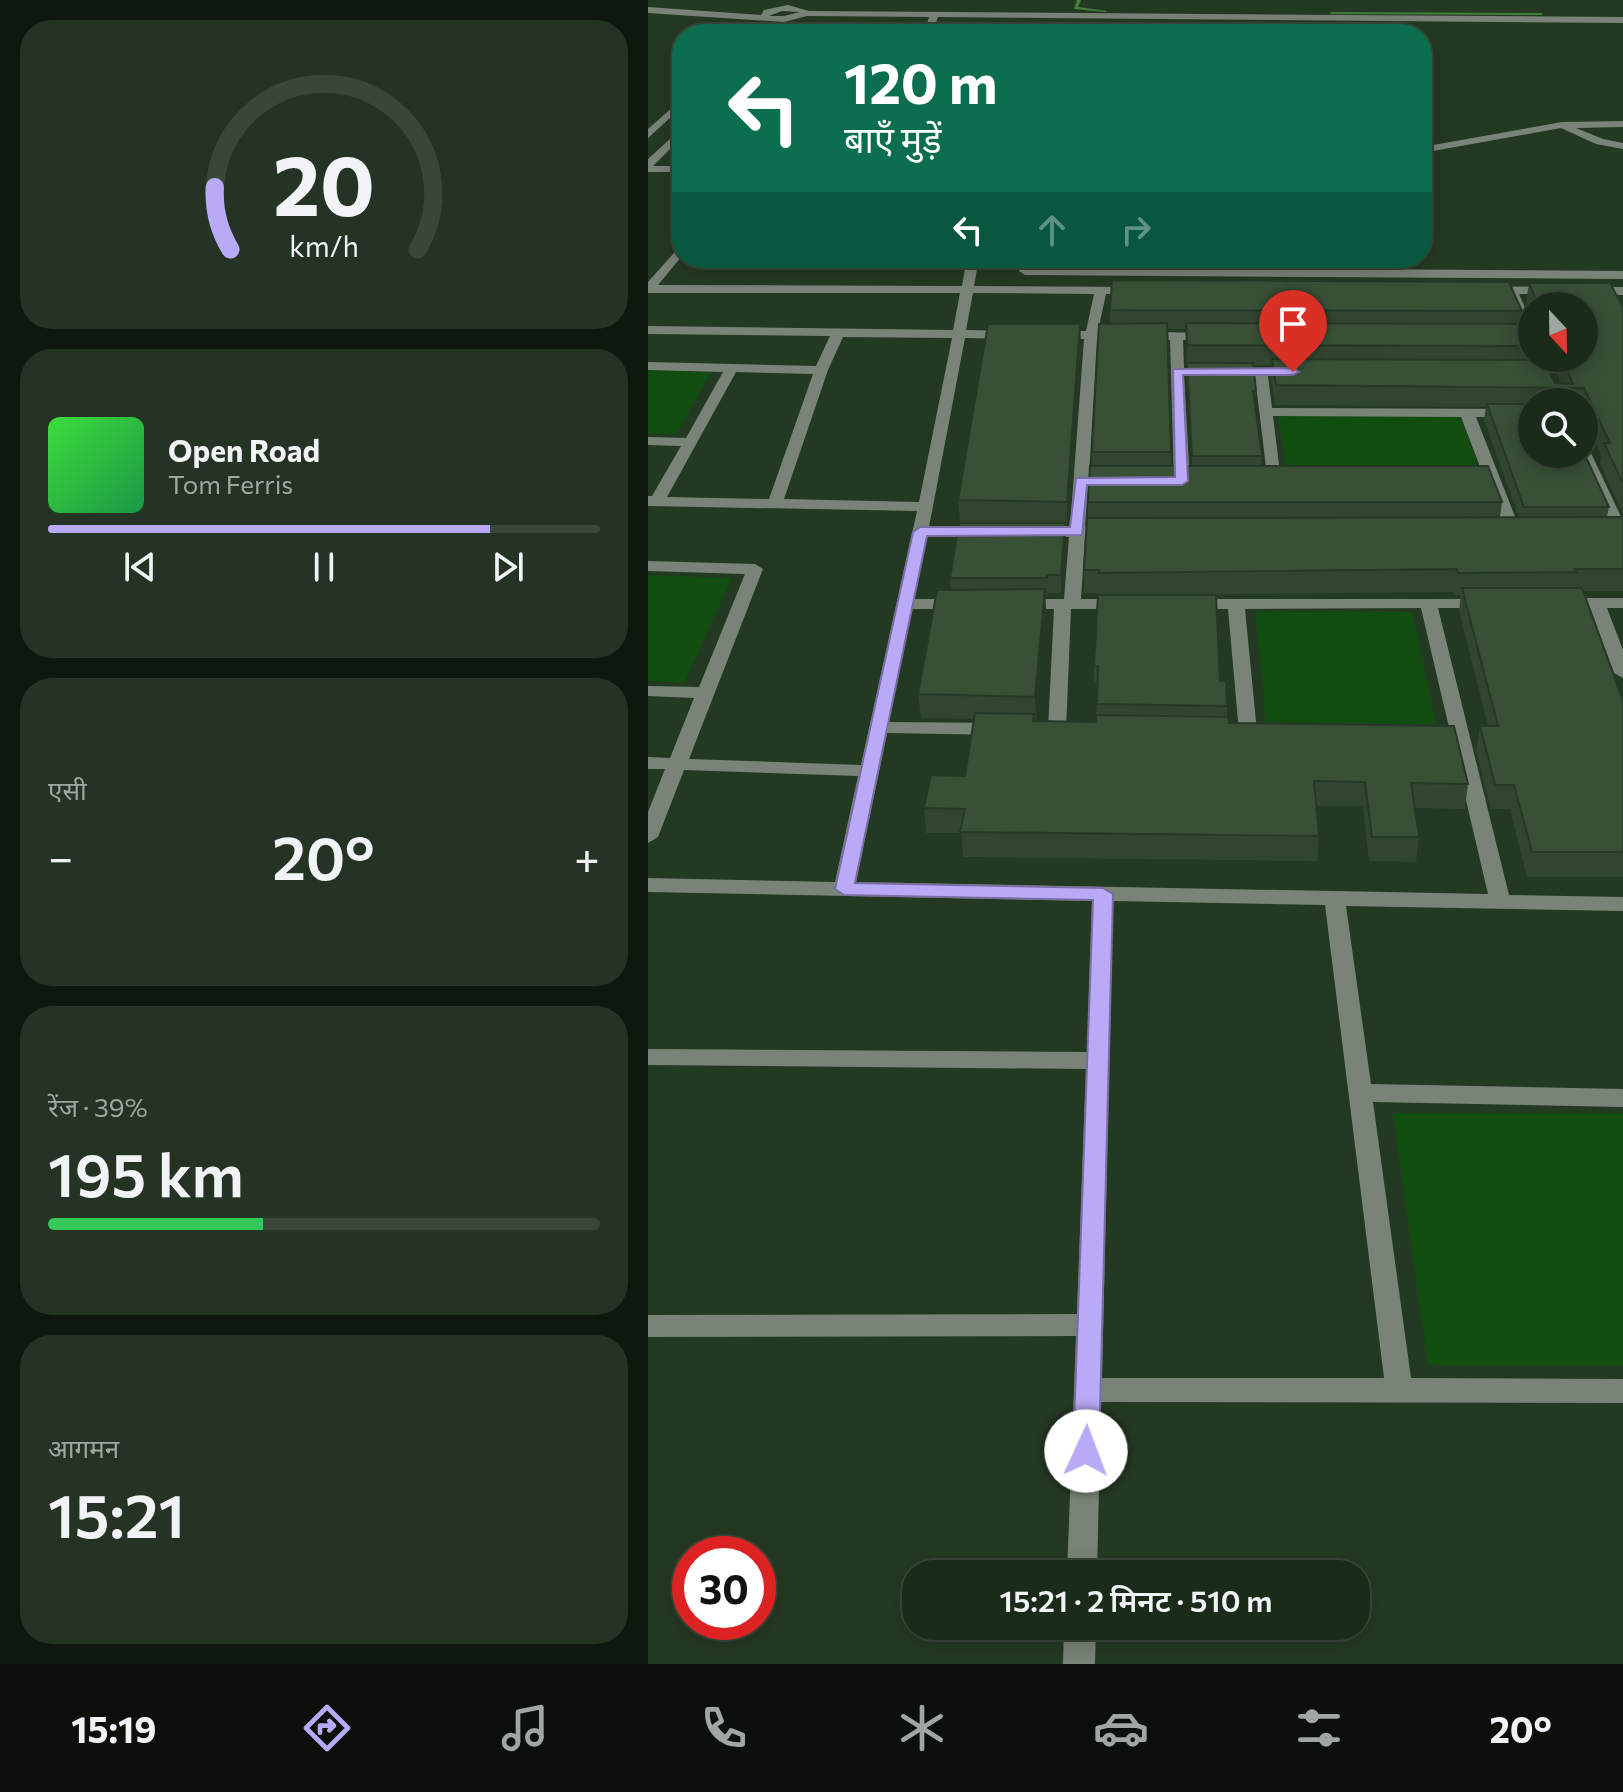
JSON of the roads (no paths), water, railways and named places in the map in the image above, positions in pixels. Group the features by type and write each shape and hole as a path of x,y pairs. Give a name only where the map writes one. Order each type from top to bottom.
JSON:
{"street":[{"path":"762,24 788,0"},
{"path":"786,24 805,11 812,0"},
{"path":"884,14 897,0"},
{"path":"657,6 772,13 805,11 1016,20 1142,13 1623,20"},
{"path":"657,6 772,13 792,18"},
{"path":"931,24 934,15"},
{"path":"1432,29 1623,30"},
{"path":"648,135 672,112"},
{"path":"1432,148 1562,125 1623,124"},
{"path":"1562,125 1600,142 1623,146"},
{"path":"648,142 670,143"},
{"path":"648,167 670,143"},
{"path":"648,167 672,168"},
{"path":"648,289 672,260"},
{"path":"844,889 926,507 971,268"},
{"path":"1025,268 1025,271 1623,275"},
{"path":"648,289 1149,290"},
{"path":"1058,730 1077,532 1091,336 1101,290"},
{"path":"1480,290 1623,291"},
{"path":"1511,290 1518,306"},
{"path":"648,330 1222,336"},
{"path":"775,504 821,370 838,333"},
{"path":"1176,336 1182,481"},
{"path":"648,366 821,370"},
{"path":"652,501 732,368"},
{"path":"1177,372 1308,372"},
{"path":"1261,372 1274,481"},
{"path":"1265,412 1518,413"},
{"path":"1467,413 1485,480 1513,532"},
{"path":"648,441 690,442"},
{"path":"1590,468 1616,532"},
{"path":"1080,481 1138,481"},
{"path":"652,501 926,507"},
{"path":"920,532 999,532"},
{"path":"1030,532 1123,532"},
{"path":"648,566 755,569 648,837"},
{"path":"1428,603 1452,736 1500,902"},
{"path":"1176,604 1505,603"},
{"path":"1536,603 1623,603"},
{"path":"1597,603 1623,673"},
{"path":"905,604 1146,604"},
{"path":"1236,604 1248,732"},
{"path":"648,691 705,693"},
{"path":"878,727 1013,729"},
{"path":"648,763 869,771"},
{"path":"648,885 1623,904"},
{"path":"1082,1560 1103,894"},
{"path":"1335,899 1399,1390"},
{"path":"648,1057 1098,1061"},
{"path":"1360,1093 1623,1098"},
{"path":"648,1326 1090,1325"},
{"path":"1088,1390 1623,1391"},
{"path":"1079,1664 1080,1640"}],"waterway":[{"path":"1079,0 1075,8 1105,11"},
{"path":"1331,13 1541,14"}]}
